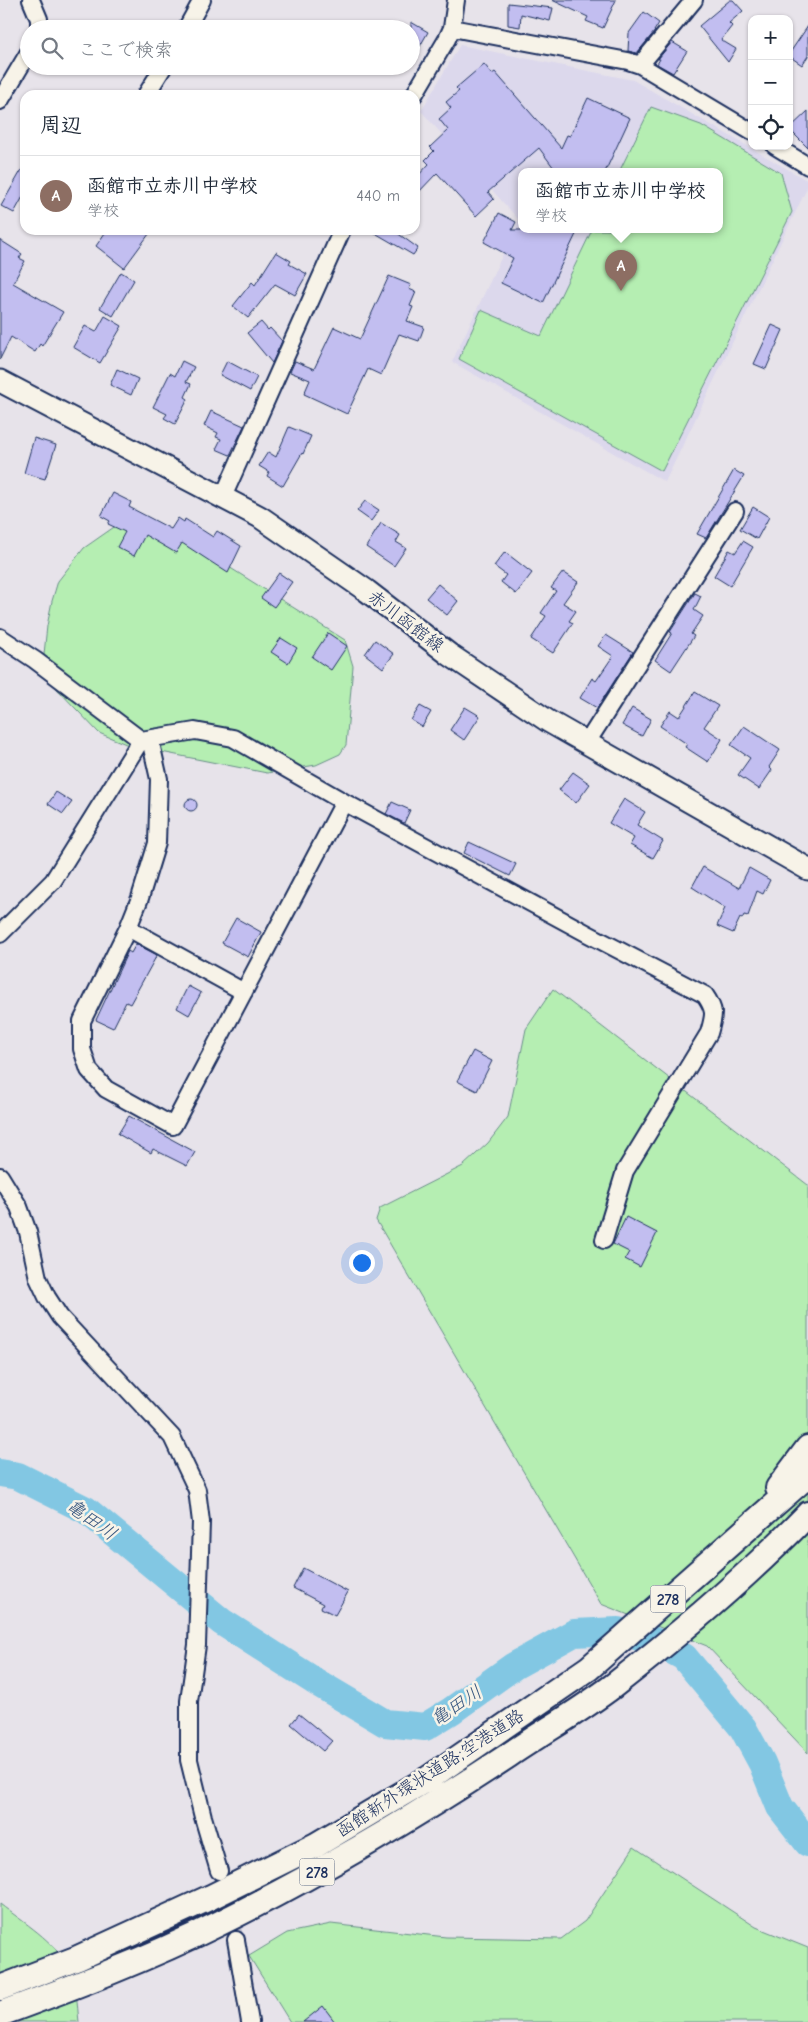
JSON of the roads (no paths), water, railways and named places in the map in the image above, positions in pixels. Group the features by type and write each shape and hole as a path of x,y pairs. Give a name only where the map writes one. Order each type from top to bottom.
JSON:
{"highway":[{"path":"747,1530 808,1448"},
{"name":"函館新外環状道路;空港道路","path":"0,1988 78,1958 316,1846 428,1778 589,1668 808,1475"},
{"name":"函館新外環状道路;空港道路","path":"0,2014 91,1980 216,1925 350,1855 444,1798 611,1687 713,1604 770,1554 808,1514"},
{"path":"770,1554 808,1526"}],"main road":[{"name":"赤川函館線","path":"0,381 260,517 312,551 450,655 548,721 808,869"}],"street":[{"path":"31,0 39,20"},
{"path":"191,20 202,0"},
{"path":"417,90 452,28 456,0"},
{"path":"640,65 694,0"},
{"path":"452,28 628,61 640,65 748,130"},
{"path":"0,101 20,67"},
{"path":"149,90 158,75"},
{"path":"782,150 808,166"},
{"path":"223,497 340,235"},
{"path":"586,744 735,511"},
{"path":"0,637 35,660 145,740 158,779 157,843 140,898 128,928 82,1021 82,1049 89,1070 106,1090 174,1126 344,802"},
{"path":"0,934 53,881 145,740 195,731 232,738 344,802 705,995 713,1006 714,1016 709,1033 625,1171 604,1240"},
{"path":"128,928 244,992"},
{"path":"0,1176 19,1207 28,1232 38,1278 47,1297 60,1317 172,1436 197,1490 201,1522 197,1645 189,1701 189,1760 202,1817 219,1871"},
{"path":"236,1940 250,2022"}],"waterway":[{"name":"亀田川","path":"0,1473 18,1476 86,1510 222,1622 385,1723 425,1727 451,1711 514,1666 574,1633 618,1631 654,1641 684,1657 743,1728 762,1763 780,1807 808,1843"}],"tunnel":[{"path":"221,1881 236,1940"}],"place":[{"name":"函館市立赤川中学校","path":"621,291"}]}
